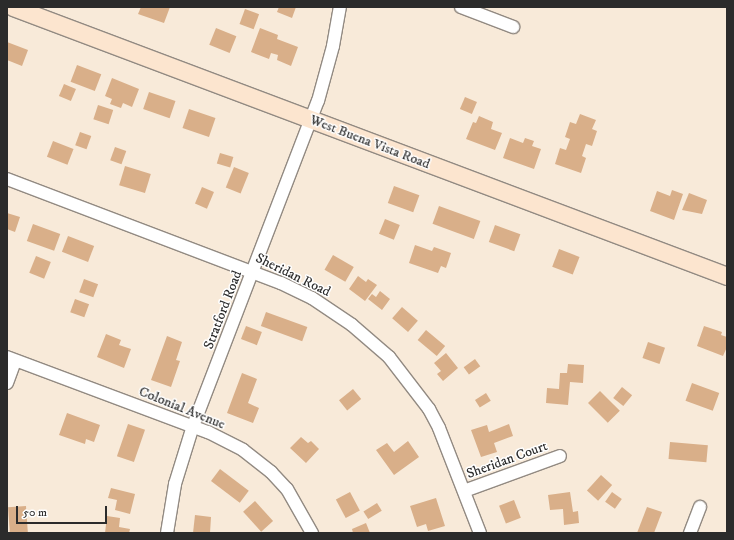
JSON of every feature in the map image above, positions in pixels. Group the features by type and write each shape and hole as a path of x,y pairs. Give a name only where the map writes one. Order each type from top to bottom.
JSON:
{"street":[{"name":"West Buena Vista Road","path":"13,7 727,276"},
{"name":"Stratford Road","path":"167,533 175,484 193,426 253,272 326,76 340,7"},
{"path":"461,7 513,27"},
{"name":"Sheridan Road","path":"7,179 253,272 312,298 352,325 389,358 429,409 480,533"},
{"path":"7,383 11,359"},
{"name":"Colonial Avenue","path":"11,359 193,426 242,450 271,472 287,489 312,533"},
{"name":"Sheridan Court","path":"464,491 560,456"},
{"path":"690,533 700,507"}],"building":[{"path":"141,7 170,7 164,23 138,14"},
{"path":"279,7 296,7 292,18 277,12"},
{"path":"245,9 259,14 254,29 240,24"},
{"path":"216,28 236,36 230,53 209,45"},
{"path":"260,28 278,35 277,39 298,47 291,66 277,60 278,55 271,53 269,59 251,52"},
{"path":"7,42 28,50 22,66 7,60"},
{"path":"77,65 101,74 95,91 71,82"},
{"path":"112,78 139,89 132,107 123,103 121,108 110,104 112,99 105,96"},
{"path":"64,84 76,89 71,101 59,96"},
{"path":"149,92 175,101 170,118 143,109"},
{"path":"465,97 477,102 472,114 460,109"},
{"path":"98,105 113,110 109,124 93,119"},
{"path":"189,109 215,118 209,137 182,128"},
{"path":"580,114 596,120 592,129 597,131 592,146 586,144 582,156 586,158 581,173 555,164 560,148 566,150 570,139 565,137 570,122 576,124"},
{"path":"479,116 493,122 491,129 502,133 495,150 466,139 473,122 476,123"},
{"path":"80,132 91,136 86,149 75,145"},
{"path":"510,138 523,143 525,138 534,141 532,146 541,149 534,169 503,158"},
{"path":"53,141 74,149 67,165 47,157"},
{"path":"115,147 126,151 121,164 110,160"},
{"path":"220,153 233,157 230,168 217,164"},
{"path":"125,166 151,174 145,193 119,185"},
{"path":"234,167 249,173 241,193 226,187"},
{"path":"394,186 419,195 413,212 388,203"},
{"path":"202,187 214,192 207,209 195,204"},
{"path":"672,190 683,194 674,220 650,211 657,191 670,196"},
{"path":"689,193 707,200 702,214 682,210"},
{"path":"439,206 480,221 474,239 433,224"},
{"path":"7,213 20,217 15,232 7,229"},
{"path":"385,219 400,225 394,240 379,234"},
{"path":"33,224 60,234 54,251 27,241"},
{"path":"495,225 520,234 514,251 489,242"},
{"path":"68,236 94,246 88,262 62,252"},
{"path":"415,245 432,251 434,247 451,253 446,268 441,266 438,273 409,263"},
{"path":"559,249 580,257 573,275 552,267"},
{"path":"333,255 354,267 345,282 324,270"},
{"path":"36,256 51,262 44,279 29,273"},
{"path":"358,276 366,282 368,279 377,285 365,301 349,289"},
{"path":"84,279 98,284 93,297 79,292"},
{"path":"380,291 390,299 382,310 368,299 372,294 376,297"},
{"path":"75,299 89,304 84,317 70,312"},
{"path":"402,307 418,321 408,332 392,318"},
{"path":"266,312 307,327 302,341 261,326"},
{"path":"246,326 262,332 257,345 241,339"},
{"path":"704,326 722,332 721,335 727,337 727,347 723,356 697,346"},
{"path":"426,330 445,346 437,356 418,340"},
{"path":"106,334 121,340 119,345 131,349 124,368 97,357"},
{"path":"167,336 182,342 176,360 180,361 171,387 151,380"},
{"path":"648,342 665,348 659,364 642,358"},
{"path":"446,353 458,368 443,381 437,374 441,371 434,363"},
{"path":"475,359 480,366 469,375 464,367"},
{"path":"568,364 584,365 583,383 570,382 568,405 546,403 547,388 559,389 560,373 567,373"},
{"path":"242,373 257,379 248,403 259,408 253,423 227,413"},
{"path":"692,383 719,393 713,411 686,401"},
{"path":"622,387 632,395 623,406 613,398"},
{"path":"353,389 361,399 347,410 339,400"},
{"path":"600,391 620,411 608,423 588,403"},
{"path":"486,393 491,401 480,408 475,400"},
{"path":"67,413 100,425 94,442 86,439 85,444 59,435"},
{"path":"128,424 145,430 134,462 117,456"},
{"path":"509,424 513,436 494,443 497,452 481,457 471,430 487,425 489,432"},
{"path":"301,437 308,443 311,441 319,449 306,463 290,448"},
{"path":"408,441 419,457 394,475 376,450 387,443 394,452"},
{"path":"670,442 708,445 706,462 669,459"},
{"path":"220,469 249,491 240,503 211,481"},
{"path":"601,475 612,485 598,501 587,491"},
{"path":"111,488 135,494 130,514 115,510 117,500 108,498"},
{"path":"350,492 360,511 346,518 336,500"},
{"path":"570,492 573,512 578,511 579,523 564,525 563,509 550,510 548,495"},
{"path":"612,492 622,499 615,509 605,502"},
{"path":"436,498 445,526 428,531 426,524 417,527 410,506"},
{"path":"514,500 521,518 506,523 499,506"},
{"path":"255,501 273,521 261,532 243,512"},
{"path":"377,503 382,511 368,519 363,511"},
{"path":"26,506 28,533 10,533 8,507"},
{"path":"647,507 662,512 654,533 637,533"},
{"path":"195,515 211,517 210,533 193,533"},
{"path":"107,516 120,518 119,527 130,529 129,533 105,533"},
{"path":"366,523 370,533 353,533 352,529"}]}
